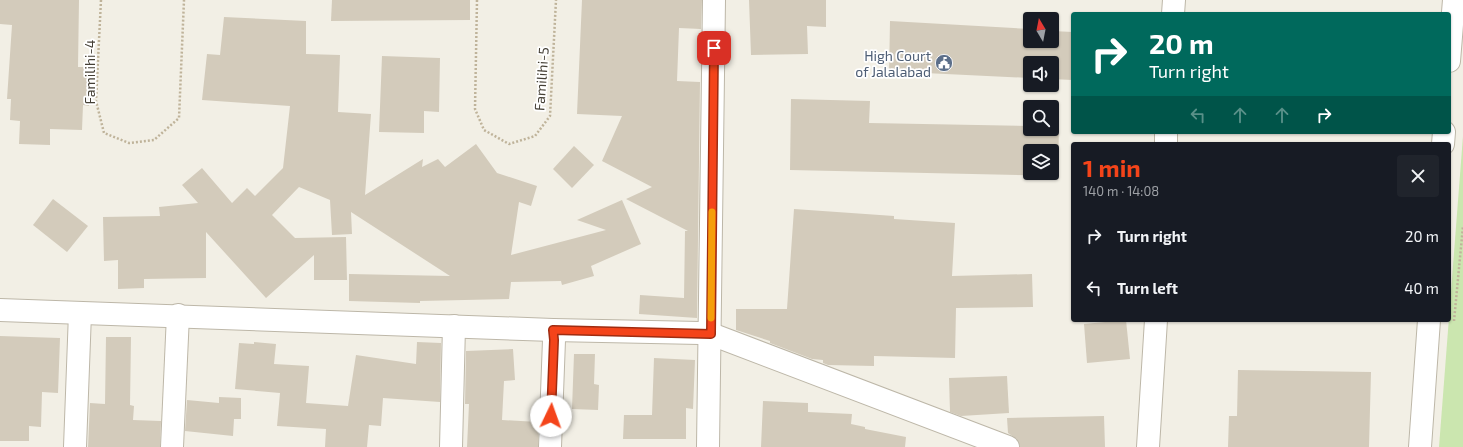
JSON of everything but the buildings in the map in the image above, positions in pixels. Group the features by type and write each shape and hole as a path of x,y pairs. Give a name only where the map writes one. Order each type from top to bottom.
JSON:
{"street":[{"path":"708,447 711,334 714,0"},
{"path":"1173,12 1174,0"},
{"path":"1451,37 1454,0"},
{"path":"0,310 178,315 553,330 711,334 1008,447"},
{"path":"75,447 80,313"},
{"path":"172,447 178,315"},
{"path":"1148,447 1156,322"},
{"path":"1420,447 1429,322"},
{"path":"451,447 454,326"},
{"path":"550,447 554,340 553,330"}],"path":[{"name":"Familihi-4","path":"101,0 96,101 104,133 129,143 154,140 179,118 184,0"},
{"name":"Familihi-5","path":"476,0 475,108 484,130 509,144 535,136 550,116 556,0"}],"green space":[{"path":"1463,136 1463,447 1439,447 1449,322 1451,322 1451,292"}],"slow traffic":[{"path":"711,318 712,212"}],"place":[{"name":"High Court of Jalalabad","path":"944,63"}],"route":[{"path":"551,416 554,340 553,330 711,334 714,48"}]}
